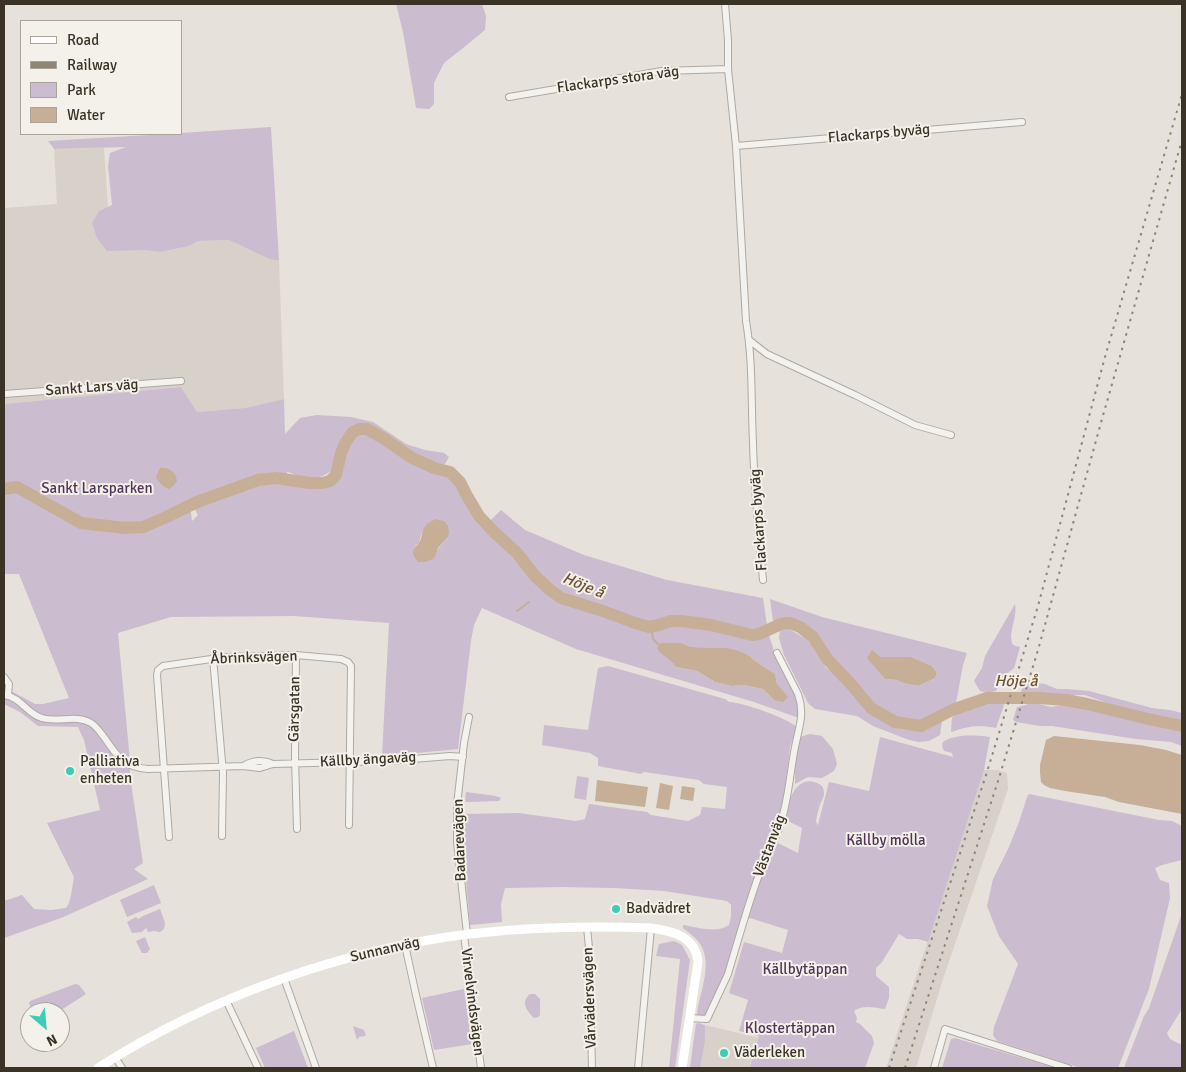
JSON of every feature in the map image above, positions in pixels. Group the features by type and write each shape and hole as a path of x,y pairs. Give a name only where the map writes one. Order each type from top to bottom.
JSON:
{"street":[{"name":"Flackarps byväg","path":"725,4 728,69 736,146 746,321 749,340 754,454 763,580"},
{"name":"Flackarps stora väg","path":"509,97 662,71 728,69"},
{"name":"Flackarps byväg","path":"736,146 1022,122"},
{"path":"749,340 767,354 855,394 915,425 951,435"},
{"name":"Sankt Lars väg","path":"4,394 181,381"},
{"name":"Västanväg","path":"689,1018 707,1019 723,986 755,884 781,822 801,724 801,715 798,694 777,653"},
{"name":"Åbrinksvägen","path":"164,768 158,670 164,666 239,655 296,655 348,662 351,666 351,762"},
{"name":"Gärsgatan","path":"296,655 295,764 297,829"},
{"path":"213,658 222,767 222,836"},
{"path":"4,677 9,684 6,695"},
{"name":"Källby ängaväg","path":"6,695 24,704 34,715 44,719 77,718 92,723 117,755 130,766 148,769 242,766 260,768 273,764 463,757"},
{"name":"Badarevägen","path":"465,934 457,842 457,805 469,717"},
{"path":"349,825 351,762"},
{"path":"164,768 168,837"},
{"name":"Sunnanväg","path":"98,1068 170,1027 226,1000 284,978 329,963 405,945 465,934 587,927 651,928 673,932 683,936 690,943 698,962 689,1018"},
{"name":"Vårvädersvägen","path":"587,927 592,1068"},
{"path":"638,1068 651,928"},
{"name":"Virvelvindsvägen","path":"465,934 481,1068"},
{"path":"405,945 433,1068"},
{"path":"284,978 316,1068"},
{"path":"226,1000 258,1068"},
{"path":"682,1068 689,1018"},
{"path":"934,1068 945,1029 1068,1068"},
{"path":"115,1057 122,1068"}],"shaded area":[{"path":"104,148 108,207 99,211 144,250 161,252 189,246 198,241 229,240 269,259 279,261 284,399 245,408 197,412 181,387 4,404 4,208 57,204 54,149"},
{"path":"984,770 998,770 1007,773 1008,789 943,979 916,1068 886,1068"},
{"name":"Väderleken","path":"696,1023 760,1038 751,1068 690,1068"}],"green space":[{"path":"396,4 482,4 486,16 485,30 444,63 434,83 434,104 429,109 416,108 403,32"},
{"path":"271,127 279,261 269,259 229,240 198,241 189,246 161,252 144,250 107,251 97,238 92,223 99,211 112,205 108,166 110,153 126,147 54,149 48,141 182,135 182,133"},
{"name":"Sankt Larsparken","path":"181,387 197,412 245,408 284,399 285,434 300,418 317,415 351,417 373,422 406,444 444,453 449,457 445,464 435,464 422,459 367,424 359,424 349,429 341,437 333,470 330,472 313,479 303,478 287,472 287,474 257,475 190,505 192,521 198,515 194,508 259,484 278,481 309,488 332,483 340,476 348,443 355,435 366,432 382,440 411,461 432,471 448,475 458,483 463,496 477,519 489,522 501,510 525,530 584,555 667,580 763,598 768,632 775,654 799,699 799,718 754,702 576,649 482,608 474,625 471,641 458,749 382,755 389,623 294,616 171,617 118,633 130,776 143,863 134,869 148,879 61,918 4,938 4,901 22,895 34,909 51,910 66,908 69,903 74,877 47,823 100,810 84,740 78,727 38,726 20,712 4,704 4,687 35,704 69,698 19,574 4,574 4,404","holes":["422,531 448,537 438,549 436,555 415,546 419,543","681,643 691,647 727,648 750,656 775,674 777,684 787,697 774,700 763,689 742,685 732,686 715,682 697,671 676,667 672,661"]},
{"path":"770,599 822,617 967,653 956,703 936,715 920,721 904,722 895,719 870,701 832,658 809,628 793,620 773,621","holes":["872,651 881,657 910,658 932,666 937,673 935,678 918,686 897,680 885,679 880,672"]},
{"path":"1015,604 1016,609 1011,640 1013,645 1020,647 1014,668 1003,677 996,691 988,693 980,691 974,681 982,668 985,656"},
{"path":"789,629 806,639 813,646 826,668 843,680 870,711 881,720 900,729 909,730 930,726 942,721 940,735 929,741 909,740 873,726 857,716 815,709 808,703 784,655 779,638 780,630"},
{"path":"608,666 754,708 774,715 797,727 790,747 776,842 798,853 802,828 788,821 787,814 790,799 798,786 804,782 811,781 819,784 823,789 824,795 816,821 818,825 829,782 869,791 880,737 953,757 952,753 944,751 942,746 943,742 948,739 959,736 990,737 984,770 928,942 918,939 907,939 899,934 882,962 876,968 876,976 889,987 889,998 885,1009 865,1007 854,1011 857,1018 856,1022 872,1036 874,1043 865,1068 750,1068 759,1036 739,1031 748,1000 729,993 744,942 782,953 788,930 750,918 748,918 725,977 707,1014 700,1017 697,1015 705,977 705,958 703,949 698,941 683,928 683,925 707,929 724,928 729,925 731,916 731,905 727,901 664,891 615,888 505,888 501,904 502,922 470,925 460,814 519,813 576,821 585,819 589,804 647,812 651,815 688,821 700,815 702,807 725,809 727,787 704,784 699,780 644,772 641,774 598,766 598,758 590,753 542,745 544,725 588,730 598,668"},
{"path":"1045,684 1057,689 1089,691 1152,708 1182,713 1182,721 1129,711 1085,695 1020,695 1023,685"},
{"path":"998,701 1004,705 996,728 973,727 951,731 952,718 956,712"},
{"path":"1031,702 1051,707 1067,704 1076,707 1086,707 1108,715 1182,731 1182,746 1171,742 1040,726 1013,720 1017,707"},
{"path":"810,734 822,736 833,749 837,764 834,771 822,778 808,777 795,784 795,769 800,737"},
{"path":"577,776 589,778 586,800 574,798"},
{"path":"466,792 501,798 499,801 467,802 465,801"},
{"path":"1029,794 1172,821 1182,826 1182,860 1155,868 1160,880 1169,883 1170,898 1149,989 1118,1068 1080,1068 997,1041 993,1035 994,1027 1018,964 999,936 987,906 993,879 1009,847"},
{"path":"154,885 161,903 127,917 120,900"},
{"path":"160,909 165,923 164,929 160,932 148,932 146,928 142,932 132,933 127,922"},
{"path":"1182,913 1182,1009 1167,1033 1170,1039 1182,1045 1182,1068 1124,1068 1144,1016 1149,1008"},
{"path":"145,937 150,949 147,953 142,953 136,941"},
{"path":"674,941 682,945 690,960 675,1068 669,1068 680,959 656,956 659,944"},
{"path":"75,984 79,985 86,994 70,1004 70,1002 30,1001"},
{"path":"464,989 472,1044 434,1050 422,998"},
{"path":"530,994 535,994 540,999 540,1015 538,1017 534,1018 526,1006 525,1000"},
{"path":"699,1023 705,1026 705,1040 700,1068 690,1068 696,1024"},
{"path":"353,1026 364,1030 366,1035 359,1037 357,1040"},
{"path":"294,1031 308,1068 265,1068 256,1048"},
{"path":"955,1038 1056,1068 942,1068 951,1039"}],"water":[{"path":"160,468 171,470 175,475 177,481 169,489 161,484 156,477"},
{"path":"436,519 444,521 448,526 448,537 438,548 433,559 418,562 413,551 420,541 425,526"},
{"path":"661,643 681,643 691,647 727,648 739,651 750,656 775,674 777,684 788,697 783,702 774,700 763,689 743,685 732,686 715,682 697,671 676,667 657,648"},
{"path":"872,650 881,657 910,657 932,666 937,673 935,678 918,686 897,680 885,679 867,658"},
{"path":"1054,736 1140,745 1182,755 1182,814 1119,802 1105,797 1050,788 1044,785 1041,782 1040,765 1046,740"},
{"path":"597,780 648,787 645,807 595,801"},
{"path":"660,783 673,786 669,810 656,808"},
{"path":"682,786 695,788 693,801 680,799"}],"waterway":[{"name":"Höje å","path":"4,489 17,487 81,523 125,528 143,527 197,502 258,480 276,478 310,483 330,481 336,475 346,441 353,432 359,429 367,429 412,458 434,468 450,472 460,482 479,516 517,553 535,576 561,598 649,627 671,621 681,621 711,625 752,635 759,634 781,624 790,623 800,627 813,637 828,660 871,708 895,722 921,726 952,710 987,698 1039,698 1087,704 1182,726"},
{"path":"517,611 529,602"},
{"path":"651,627 653,639 659,645"}],"railway":[{"path":"889,1068 987,772 1038,606 1105,357 1182,94"},
{"path":"905,1068 999,778 1038,650 1182,140"}],"place":[{"name":"Palliativa enheten","path":"70,771"},
{"name":"Badvädret","path":"616,909"},
{"name":"Väderleken","path":"724,1053"}],"park label":[{"name":"Källby mölla","path":"886,841"},
{"name":"Källbytäppan","path":"805,970"},
{"name":"Klostertäppan","path":"790,1029"}]}
